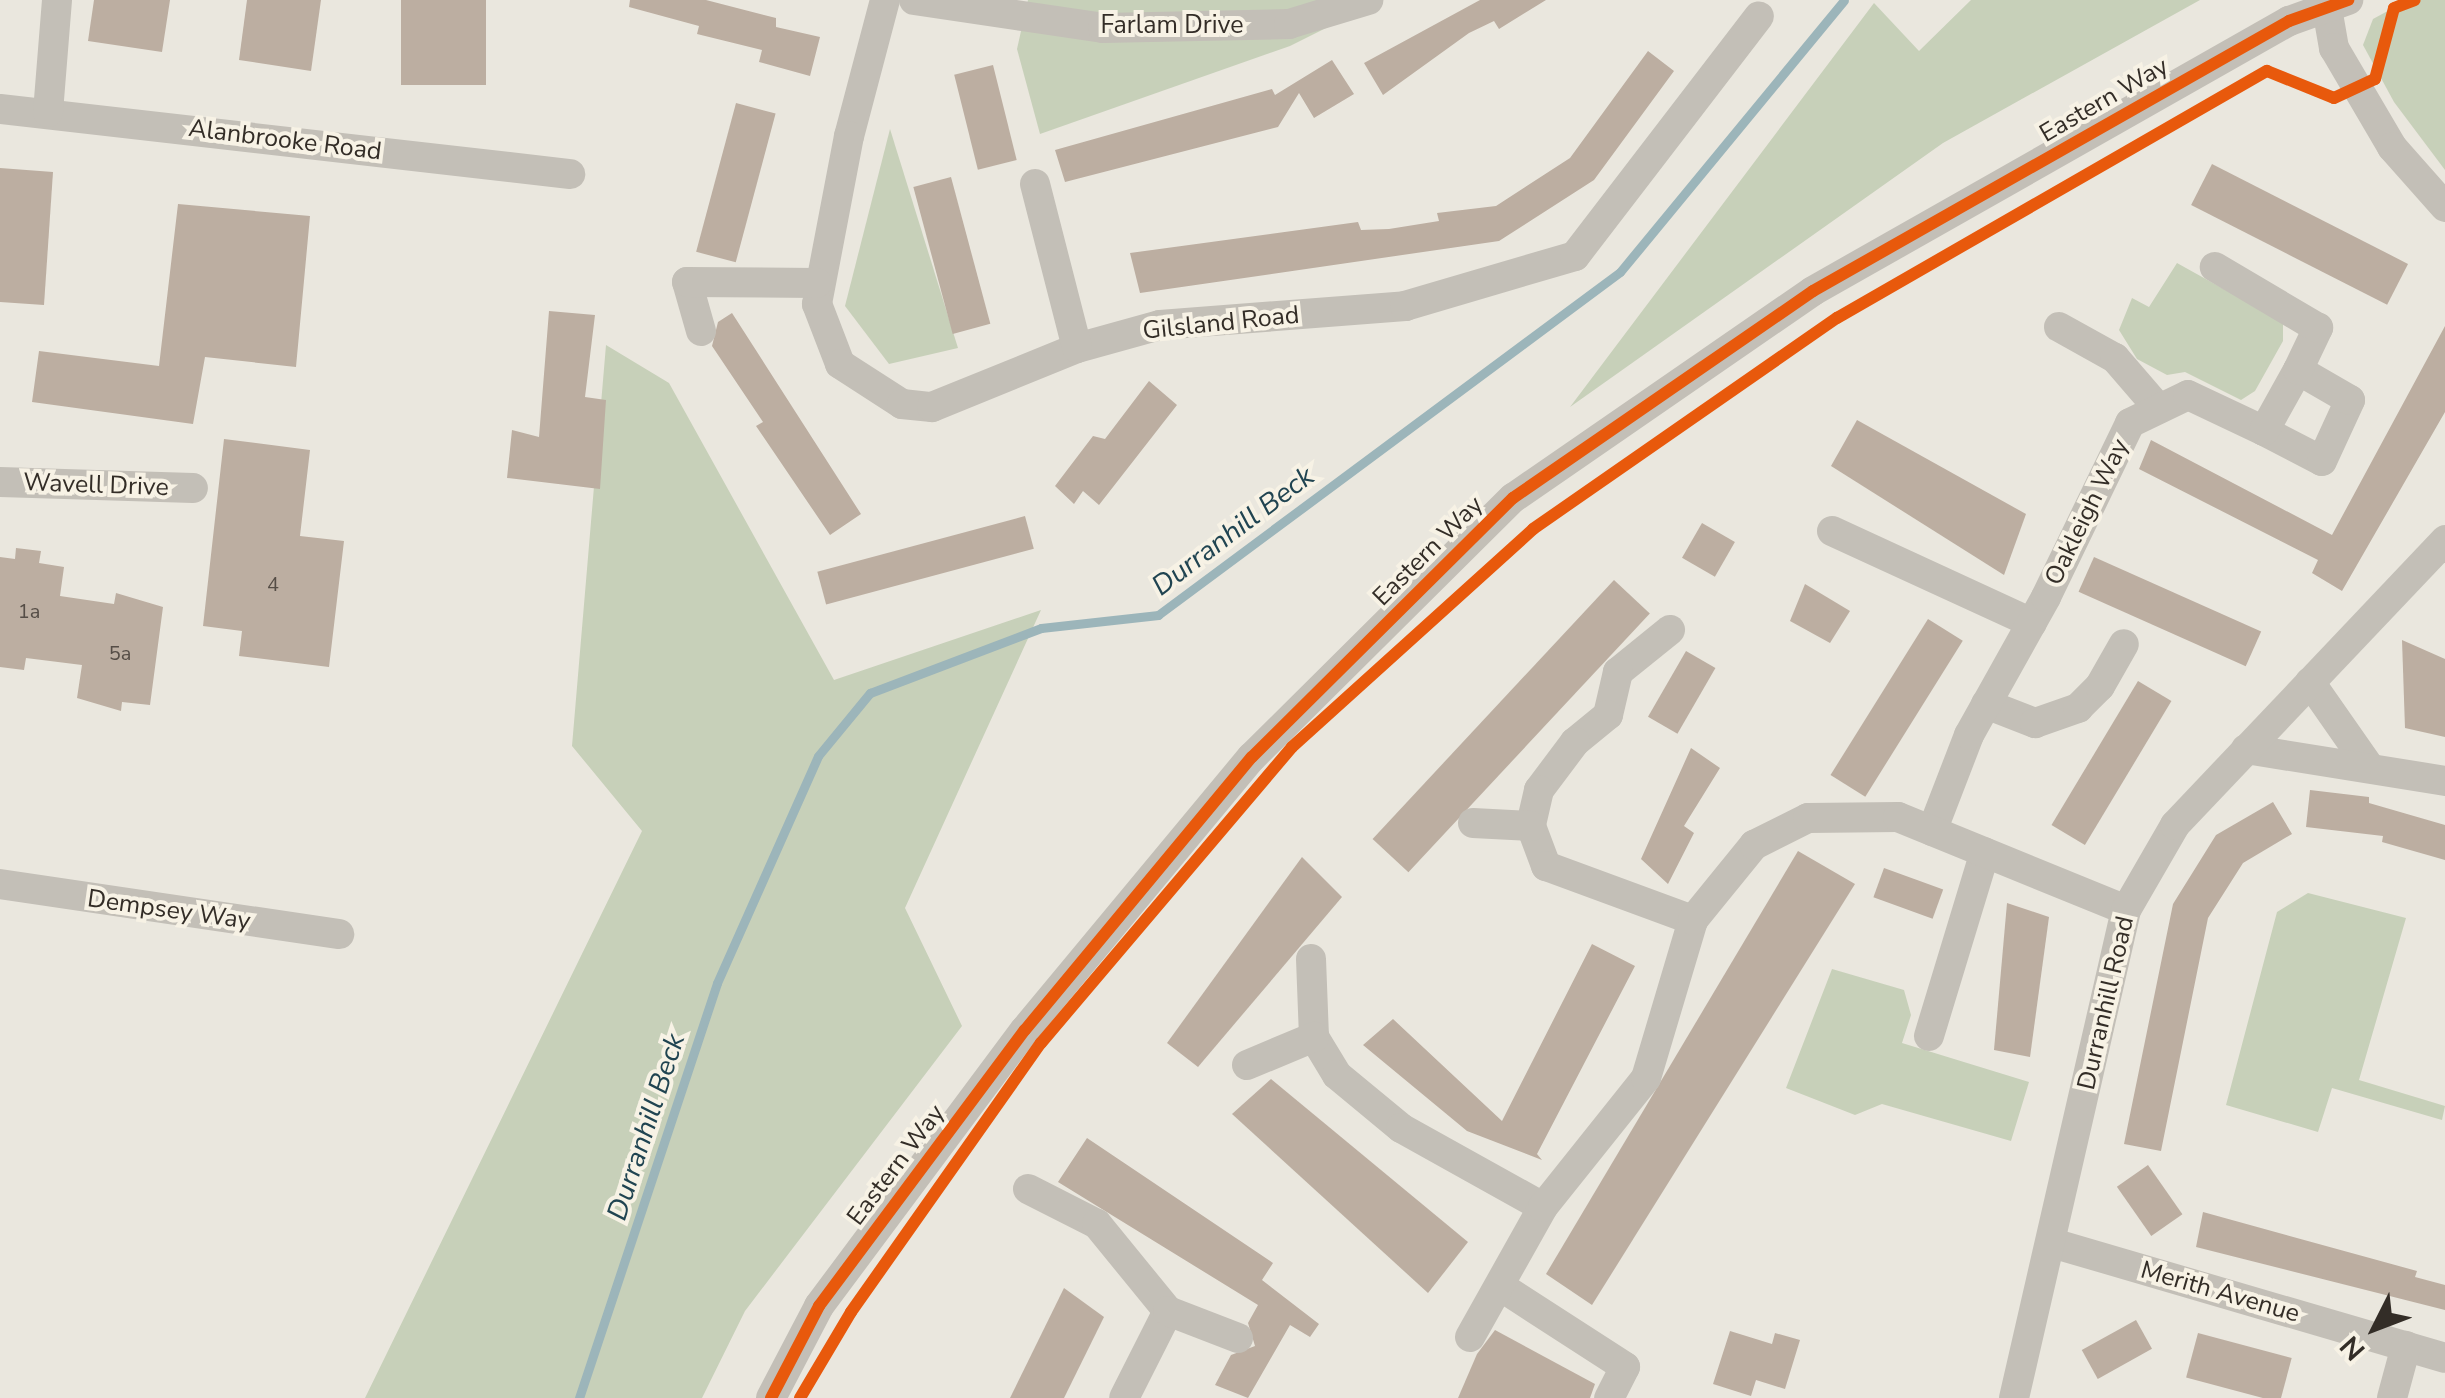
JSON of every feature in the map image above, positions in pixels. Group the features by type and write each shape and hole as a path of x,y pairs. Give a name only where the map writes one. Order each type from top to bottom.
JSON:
{"street":[{"path":"48,112 58,0"},
{"name":"Gilsland Road","path":"885,0 817,283 820,324 840,364 902,404 932,407 1077,348 1160,325 1406,306 1575,256 1759,16"},
{"name":"Farlam Drive","path":"914,0 1103,28 1289,24 1368,0"},
{"path":"2337,4 2334,48 2392,147 2445,208"},
{"name":"Eastern Way","path":"770,1398 819,1306 1025,1030 1252,757 1513,498 1813,291 2289,21 2337,4"},
{"name":"Alanbrooke Road","path":"0,109 570,174"},
{"path":"1035,184 1077,348"},
{"path":"2215,266 2318,328 2264,432"},
{"path":"701,331 686,268 817,283"},
{"path":"2059,326 2116,358 2159,409 2188,395 2322,461 2350,400 2298,370"},
{"name":"Oakleigh Way","path":"1932,831 1986,704 2032,623 2130,423 2159,409"},
{"name":"Wavell Drive","path":"0,482 192,488"},
{"path":"1832,531 2032,623"},
{"name":"Durranhill Road","path":"2014,1398 2126,910 2175,826 2445,540"},
{"path":"1670,630 1618,672 1608,715 1575,742 1539,790 1531,826 1546,866 1693,920"},
{"path":"1986,704 2035,723 2078,708 2100,686 2124,644"},
{"path":"2310,682 2368,765"},
{"path":"2246,749 2368,765 2445,781"},
{"path":"1470,1338 1543,1206 1646,1078 1693,920 1754,846 1808,818 1898,817 2126,910"},
{"path":"1472,823 1531,826"},
{"path":"1929,1036 1985,852"},
{"name":"Dempsey Way","path":"0,884 339,934"},
{"path":"1311,959 1314,1037 1336,1075 1401,1128 1543,1206"},
{"path":"1247,1065 1314,1037"},
{"path":"1028,1190 1097,1224 1168,1311 1238,1338"},
{"name":"Merith Avenue","path":"2052,1243 2445,1358"},
{"path":"1500,1286 1625,1367 1608,1398"},
{"path":"1124,1398 1168,1311"},
{"path":"2392,1398 2406,1346"}],"green space":[{"path":"1028,0 1382,0 1290,46 1040,134 1017,49"},
{"path":"1971,0 2200,0 1943,143 1570,407 1874,3 1919,51"},
{"path":"2408,0 2445,0 2445,170 2394,102 2363,45 2373,19"},
{"path":"890,129 958,348 889,364 845,306"},
{"path":"2177,263 2283,322 2283,341 2255,391 2241,400 2185,372 2167,375 2137,359 2119,330 2132,298 2149,307"},
{"path":"606,345 669,383 834,680 1041,610 905,908 962,1026 745,1311 702,1398 365,1398 642,831 572,746"},
{"path":"2308,893 2406,918 2359,1080 2445,1106 2442,1120 2332,1088 2318,1132 2226,1105 2277,912"},
{"path":"1832,969 1904,990 1911,1015 1902,1043 2029,1082 2011,1141 1882,1104 1855,1115 1786,1088"}],"building":[{"path":"94,0 170,0 162,52 88,41"},
{"path":"247,0 321,0 311,71 239,60"},
{"path":"401,0 486,0 486,85 401,85"},
{"path":"630,0 706,0 776,18 776,27 820,37 810,76 759,62 762,50 697,34 699,26 629,7"},
{"path":"1480,0 1546,0 1499,29 1494,21 1469,33 1383,95 1364,63"},
{"path":"1648,51 1674,71 1594,180 1499,241 1140,293 1130,253 1358,222 1361,230 1389,229 1439,221 1437,213 1496,206 1570,158"},
{"path":"1332,60 1354,94 1314,118 1299,93 1278,127 1065,182 1055,150 1272,89 1275,95"},
{"path":"993,65 1017,160 978,170 954,75"},
{"path":"736,103 776,114 736,262 696,252"},
{"path":"2212,164 2408,264 2387,305 2191,205"},
{"path":"0,168 53,172 44,305 0,302"},
{"path":"951,177 990,324 953,334 913,187"},
{"path":"178,204 310,216 296,367 205,357 193,424 32,402 39,351 159,366"},
{"path":"549,311 595,315 585,397 606,400 600,489 507,478 512,430 539,437"},
{"path":"732,313 861,514 830,535 756,426 763,422 712,346 718,322"},
{"path":"2445,326 2445,412 2342,591 2312,573 2318,560 2139,469 2151,440 2332,535"},
{"path":"1149,381 1177,405 1099,505 1083,491 1074,504 1055,486 1093,436 1105,439"},
{"path":"1857,420 2026,514 2004,575 1831,466"},
{"path":"224,439 310,450 300,536 344,541 329,667 239,656 242,631 203,626"},
{"path":"1025,516 1034,549 826,604 817,572"},
{"path":"1702,523 1735,542 1715,577 1682,558"},
{"path":"16,548 41,551 39,563 64,567 60,596 114,604 116,593 163,607 150,705 122,702 121,711 77,698 82,665 26,658 24,670 0,667 0,557 15,559"},
{"path":"2094,557 2261,631 2246,666 2079,592"},
{"path":"1614,580 1650,613 1408,872 1373,839"},
{"path":"1805,584 1850,611 1830,643 1790,621"},
{"path":"1928,619 1963,641 1865,797 1830,775"},
{"path":"2402,640 2445,659 2445,737 2405,728"},
{"path":"1686,651 1715,668 1677,734 1648,717"},
{"path":"2138,681 2171,701 2085,845 2051,825"},
{"path":"1691,748 1720,768 1684,826 1694,833 1668,884 1641,859"},
{"path":"2310,790 2369,797 2369,803 2445,825 2445,860 2382,842 2383,836 2306,827"},
{"path":"2273,802 2292,834 2243,863 2208,918 2161,1151 2124,1144 2173,904 2216,835"},
{"path":"1798,851 1855,884 1592,1305 1546,1274"},
{"path":"1302,857 1342,897 1198,1067 1167,1043"},
{"path":"1884,868 1943,890 1933,919 1873,897"},
{"path":"2007,903 2049,917 2030,1057 1994,1050"},
{"path":"1592,944 1635,966 1537,1154 1542,1160 1467,1131 1363,1045 1393,1019 1502,1121"},
{"path":"1271,1079 1468,1242 1428,1293 1232,1114"},
{"path":"1087,1138 1273,1263 1262,1280 1319,1324 1310,1337 1290,1325 1248,1398 1215,1385 1231,1355 1255,1346 1248,1323 1258,1305 1058,1182"},
{"path":"2148,1165 2182,1214 2151,1236 2117,1187"},
{"path":"2203,1212 2417,1271 2415,1277 2445,1285 2445,1310 2196,1247"},
{"path":"1064,1288 1104,1317 1064,1398 1010,1398"},
{"path":"2136,1320 2152,1349 2098,1379 2082,1350"},
{"path":"1495,1330 1595,1384 1590,1398 1458,1398 1477,1354"},
{"path":"1730,1331 1772,1344 1775,1333 1800,1340 1785,1389 1756,1380 1751,1396 1713,1384"},
{"path":"2198,1333 2292,1358 2281,1398 2263,1398 2186,1377"}],"waterway":[{"name":"Durranhill Beck","path":"579,1398 717,983 818,756 870,693 1041,628 1158,615 1620,272 1844,0"}],"cycle path":[{"path":"771,1398 819,1306 1025,1030 1252,757 1513,498 1813,291 2289,21 2348,0"},
{"path":"800,1398 851,1312 1041,1043 1292,747 1533,529 1837,318 2267,71 2334,98 2375,79 2394,8 2415,0"}]}
